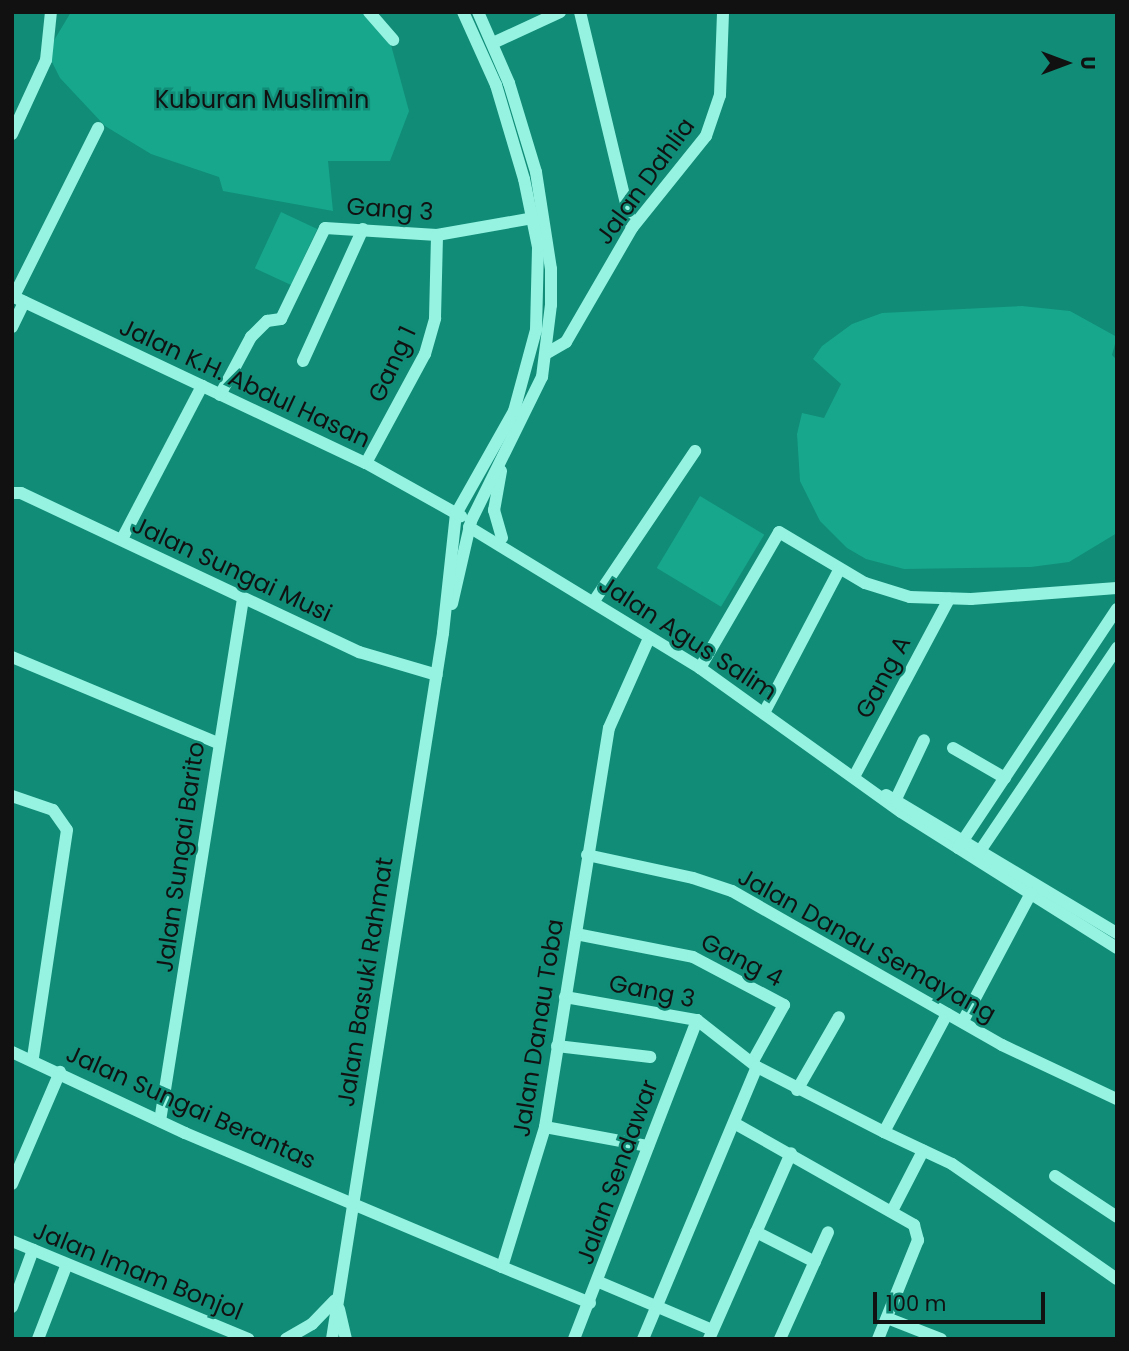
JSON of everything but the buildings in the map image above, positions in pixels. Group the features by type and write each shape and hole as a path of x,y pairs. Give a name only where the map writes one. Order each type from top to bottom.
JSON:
{"street":[{"path":"12,134 46,60 51,12"},
{"path":"369,12 393,40"},
{"path":"456,514 514,411 532,356 539,273 533,218 496,85 463,12"},
{"name":"Jalan Basuki Rahmat","path":"443,633 470,524 536,393 547,353 551,269 543,208 525,134 493,43 478,12"},
{"path":"493,43 560,12"},
{"path":"580,12 632,228"},
{"name":"Jalan Dahlia","path":"547,353 566,342 632,228 706,136 714,119 723,12"},
{"path":"12,327 17,298 99,128"},
{"name":"Gang 3","path":"220,395 253,334 260,333 267,321 281,319 322,230 328,227 437,235 533,218"},
{"path":"303,362 363,229"},
{"name":"Gang 1","path":"366,463 425,354 435,318 437,235"},
{"name":"Jalan K.H. Abdul Hasan","path":"17,298 366,463 456,514"},
{"path":"122,539 202,386"},
{"path":"594,601 695,451"},
{"path":"502,538 496,529 494,510 503,457"},
{"name":"Jalan Sungai Musi","path":"12,493 21,493 122,539 359,652 437,675"},
{"name":"Jalan Basuki Rahmat","path":"332,1339 335,1298 437,675 456,514"},
{"name":"Jalan Agus Salim","path":"456,514 700,668 879,792 896,809 962,843"},
{"path":"470,524 502,538 568,580 576,591"},
{"path":"700,668 779,532 839,570 897,595 948,599 1117,587"},
{"path":"764,713 839,570"},
{"name":"Jalan Sungai Barito","path":"160,1121 243,599"},
{"name":"Gang A","path":"855,775 948,599"},
{"path":"962,843 1117,609"},
{"name":"Jalan Danau Toba","path":"502,1267 545,1127 609,727 649,638"},
{"path":"978,854 1117,648"},
{"path":"12,657 218,743"},
{"path":"895,799 924,740"},
{"path":"953,748 1005,778"},
{"name":"Jalan Agus Salim","path":"879,792 895,799 1031,893 1117,948"},
{"path":"12,796 53,810 68,830 33,1058"},
{"name":"Jalan Agus Salim","path":"978,854 1117,933"},
{"name":"Jalan Danau Semayang","path":"587,855 693,878 732,891 1058,1075 1117,1099"},
{"path":"963,1021 1031,893"},
{"name":"Gang 4","path":"576,934 693,957 784,1005 755,1064"},
{"name":"Gang 3","path":"565,997 697,1020 755,1064 797,1090 923,1150 984,1185 1117,1279"},
{"path":"884,1132 947,1014"},
{"path":"797,1090 839,1017"},
{"name":"Jalan Sendawar","path":"574,1339 599,1282 697,1020"},
{"path":"557,1046 650,1057"},
{"name":"Jalan Sungai Berantas","path":"12,1052 33,1058 160,1121 353,1201"},
{"path":"643,1339 734,1123 755,1064"},
{"path":"12,1184 60,1072"},
{"path":"734,1123 791,1153 914,1226 918,1240 878,1339"},
{"path":"545,1127 648,1146"},
{"path":"892,1211 923,1150"},
{"path":"599,1282 657,1304 711,1334 791,1153"},
{"path":"1055,1176 1117,1217"},
{"path":"353,1201 590,1303"},
{"path":"755,1232 815,1262"},
{"path":"780,1339 828,1232"},
{"name":"Jalan Imam Bonjol","path":"12,1241 248,1339"},
{"path":"12,1307 33,1250"},
{"path":"38,1339 67,1264"},
{"path":"286,1339 312,1324 335,1298"},
{"path":"335,1298 346,1339"},
{"path":"887,1318 941,1339"}],"green space":[{"name":"Kuburan Muslimin","path":"71,12 371,12 388,34 409,111 390,161 328,161 333,211 223,191 219,177 151,154 105,126 60,78 47,52"},
{"path":"281,212 317,229 291,285 255,268"},
{"path":"1022,306 1070,311 1117,337 1112,355 1117,360 1117,533 1069,562 1031,567 904,569 866,559 847,548 820,521 800,481 797,434 802,413 824,418 841,384 813,359 822,346 852,324 882,313"},
{"path":"700,496 764,535 721,607 657,568"}]}
